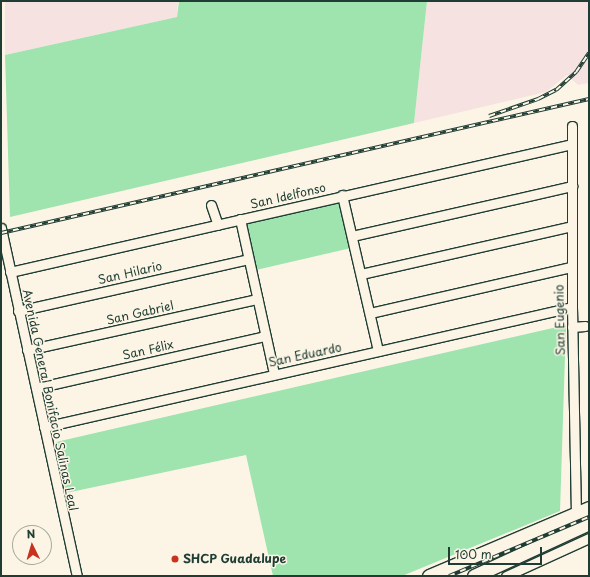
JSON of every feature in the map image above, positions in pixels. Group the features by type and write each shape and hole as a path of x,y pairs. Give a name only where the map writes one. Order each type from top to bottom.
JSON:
{"highway":[{"path":"429,576 589,508"},
{"path":"576,513 589,513"},
{"path":"474,576 589,523"}],"street":[{"name":"San Eugenio","path":"572,126 572,327 576,513"},
{"name":"San Idelfonso","path":"10,272 240,220 342,195 572,144"},
{"path":"352,236 572,186"},
{"path":"342,195 378,351"},
{"path":"211,205 218,225"},
{"path":"240,220 274,374"},
{"path":"361,274 572,226"},
{"name":"Avenida General Bonifacio Salinas Leal","path":"1,228 77,576"},
{"name":"San Hilario","path":"18,311 248,259"},
{"path":"370,313 572,267"},
{"name":"San Gabriel","path":"28,350 257,299"},
{"name":"San Eduardo","path":"44,427 572,307"},
{"path":"572,327 586,326"},
{"name":"San Félix","path":"36,388 265,336"},
{"path":"506,576 589,538"},
{"path":"575,544 589,543"}],"shaded area":[{"path":"5,1 178,1 177,17 5,55"},
{"path":"427,1 589,1 589,83 578,85 567,75 546,92 414,123"}],"green space":[{"path":"179,1 427,1 414,123 10,217 5,55 177,17"},
{"path":"337,199 341,202 351,248 256,270 245,223 247,220"},
{"path":"566,325 560,511 402,576 273,576 246,455 66,493 56,442"}],"railway":[{"path":"489,116 538,99 556,90 576,72 589,53"},
{"path":"1,233 589,99"},
{"path":"449,576 589,517"}],"place":[{"name":"SHCP Guadalupe","path":"175,559"}]}
